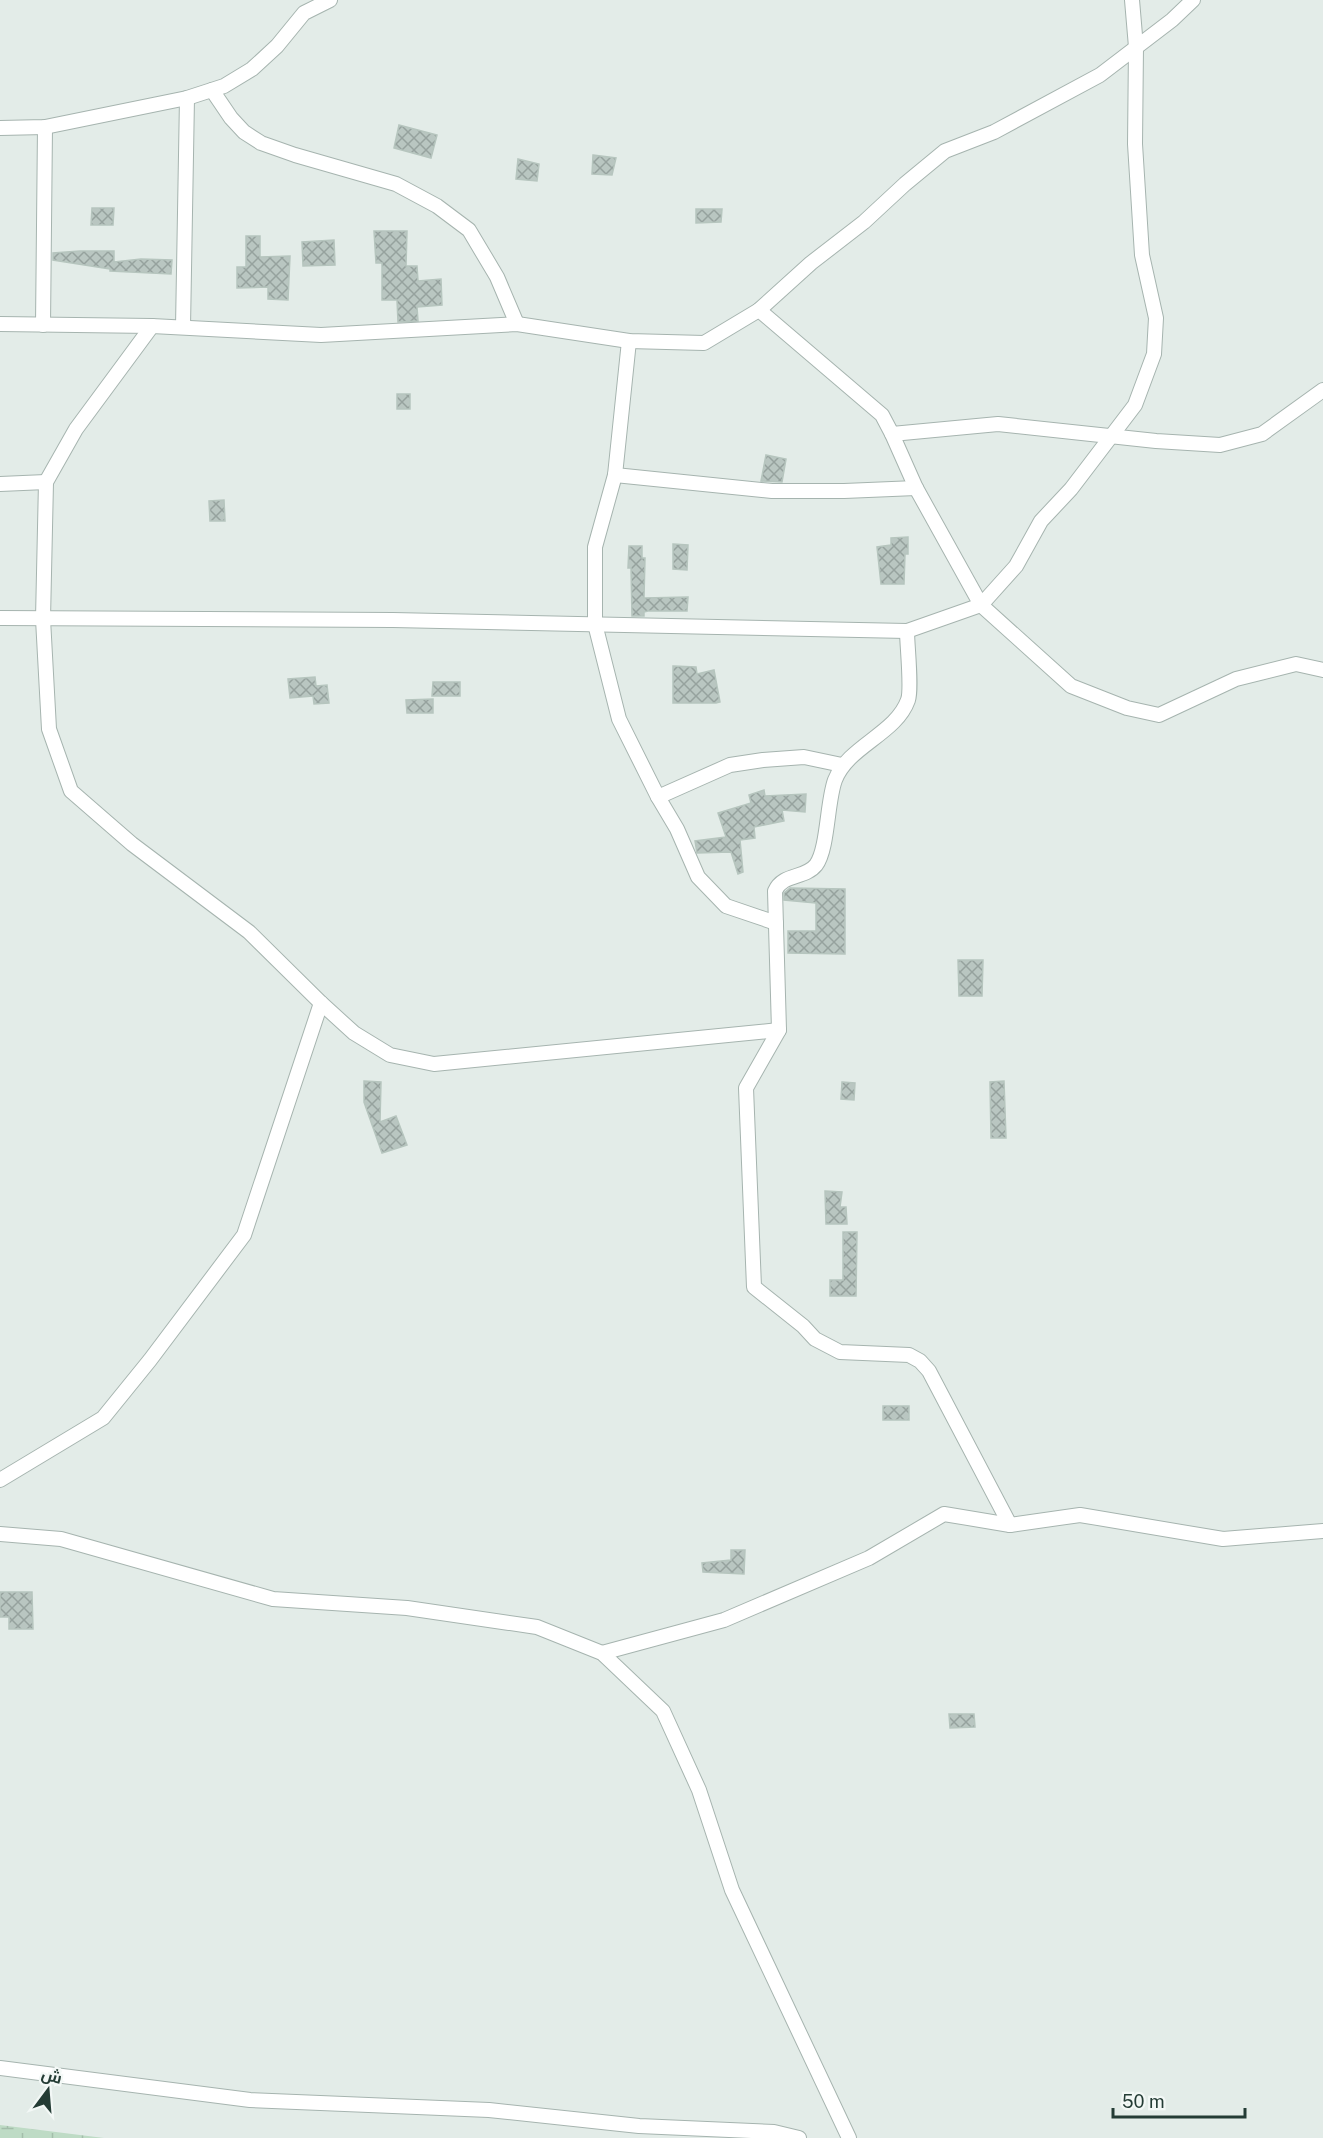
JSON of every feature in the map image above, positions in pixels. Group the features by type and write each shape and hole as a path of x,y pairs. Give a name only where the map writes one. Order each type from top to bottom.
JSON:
{"street":[{"path":"0,128 45,127 187,98 224,86 252,69 276,46 304,13 330,0"},
{"path":"0,618 393,620 907,631 981,605 1016,566 1041,521 1071,489 1135,405 1154,354 1156,318 1142,255 1137,166 1136,47 1132,0"},
{"path":"0,324 183,327 321,336 517,324 629,341 704,343 759,310 811,263 864,222 905,184 945,152 994,132 1100,75 1172,20 1193,0"},
{"path":"212,90 231,118 244,132 261,143 396,184 437,206 469,230 497,277 517,324"},
{"path":"183,327 187,98"},
{"path":"44,325 45,127"},
{"path":"759,310 882,415 916,488 981,605 1071,686 1127,708 1159,715 1236,679 1296,664 1323,670"},
{"path":"152,326 76,429 46,482 43,619 49,729 71,791 132,844 249,932 354,1033 390,1055 435,1064 779,1030"},
{"path":"629,341 615,475 595,547 595,624 619,719 658,797 677,829 698,877 726,906 776,923"},
{"path":"892,434 998,424 1156,441 1220,445 1262,434 1323,390"},
{"path":"615,475 772,491 916,488"},
{"path":"0,484 46,482"},
{"path":"907,631 909,698 900,714 842,765 834,782 818,862 812,869 785,879 778,886 775,898 779,1030 746,1088 754,1287 815,1339 840,1352 909,1355 920,1361 928,1371 1010,1525"},
{"path":"658,797 730,765 763,760 804,758 842,765"},
{"path":"0,1480 103,1418 150,1360 244,1235 321,1003"},
{"path":"602,1653 724,1620 869,1558 944,1514 1010,1525 1080,1515 1223,1539 1323,1531"},
{"path":"0,1534 62,1539 273,1599 407,1608 537,1627 602,1653 663,1711 699,1790 732,1890 849,2138"},
{"path":"0,2068 250,2100 489,2110 639,2126 774,2132 799,2138"}],"green space":[{"path":"0,2125 104,2138 0,2138"}],"building":[{"path":"399,125 437,135 431,158 394,148"},
{"path":"593,155 616,158 612,175 592,174"},
{"path":"518,159 539,164 537,181 516,179"},
{"path":"92,208 114,208 113,225 91,225"},
{"path":"696,209 722,209 721,222 696,223"},
{"path":"374,231 407,231 406,266 417,266 418,281 441,279 442,305 417,307 418,321 398,322 397,300 382,300 382,263 376,263"},
{"path":"246,236 260,236 260,257 290,256 288,300 268,299 268,287 237,288 237,267 246,267"},
{"path":"334,240 335,265 303,266 302,242"},
{"path":"114,251 114,262 141,259 172,260 171,274 110,271 110,269 53,260 53,253"},
{"path":"397,394 410,394 410,409 397,409"},
{"path":"766,455 786,459 782,482 761,481"},
{"path":"224,500 225,521 210,521 209,501"},
{"path":"908,537 904,584 881,584 877,547 891,545 891,538"},
{"path":"673,544 688,545 687,570 673,569"},
{"path":"629,546 642,546 642,558 645,558 644,598 688,597 687,611 648,611 644,612 644,616 632,616 631,568 628,568"},
{"path":"673,666 696,667 697,674 714,670 720,702 673,703"},
{"path":"315,677 316,686 327,685 329,703 314,704 313,696 290,698 288,679"},
{"path":"433,682 460,682 460,696 432,696"},
{"path":"433,699 433,713 407,713 406,700"},
{"path":"764,790 765,796 806,794 805,812 782,810 784,821 754,827 755,838 740,840 743,872 738,874 731,852 697,853 695,841 726,837 718,813 751,803 749,795"},
{"path":"790,888 845,889 845,954 788,953 788,931 816,931 816,903 784,900 784,893"},
{"path":"958,960 983,960 982,996 959,996"},
{"path":"364,1081 381,1082 380,1122 396,1116 407,1145 382,1153 364,1102"},
{"path":"1004,1081 1006,1138 991,1138 990,1082"},
{"path":"842,1082 855,1083 854,1100 841,1099"},
{"path":"825,1191 842,1192 840,1207 846,1207 847,1224 826,1224"},
{"path":"843,1232 857,1232 856,1296 830,1296 830,1280 843,1280"},
{"path":"883,1406 909,1406 909,1420 883,1420"},
{"path":"731,1550 745,1550 744,1574 703,1572 702,1563 731,1560"},
{"path":"0,1592 32,1592 33,1629 9,1629 9,1617 0,1617"},
{"path":"949,1714 974,1714 975,1727 950,1728"}]}
